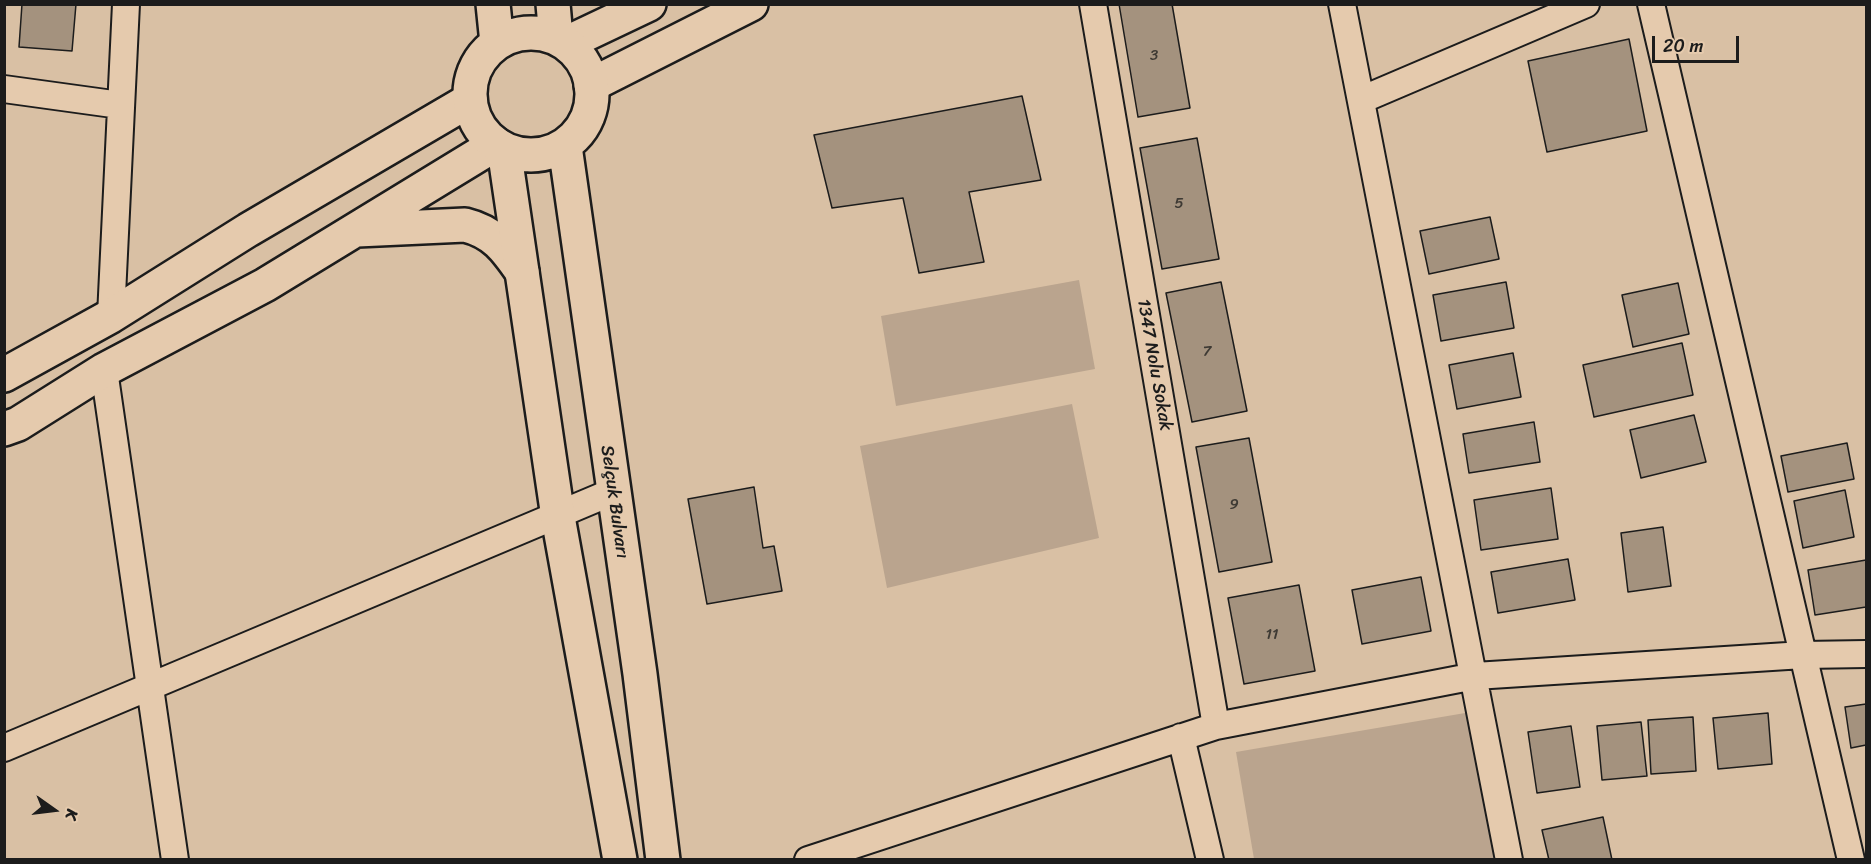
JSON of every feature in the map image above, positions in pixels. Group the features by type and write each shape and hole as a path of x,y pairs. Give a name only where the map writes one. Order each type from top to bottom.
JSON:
{"main road":[{"path":"493,4 497,43"},
{"path":"553,4 562,41"},
{"path":"562,41 649,4"},
{"path":"591,85 751,4"},
{"path":"527,32 562,41 582,59 593,96 589,115 579,132 565,146 547,154 527,156 500,147 478,126 470,86 476,66 489,49 507,37 527,32"},
{"path":"4,375 111,316 248,230 471,100"},
{"name":"Selçuk Bulvarı","path":"565,146 612,492 640,674 663,860"},
{"path":"4,429 18,424 104,370 265,285 355,230 500,147"},
{"path":"500,147 522,272 558,517 620,860"},
{"path":"355,230 465,225 478,229 506,248 522,272"}],"street":[{"path":"111,316 126,4"},
{"name":"1347 Nolu Sokak","path":"1093,4 1216,726"},
{"path":"1342,4 1475,676 1509,860"},
{"path":"1361,100 1586,4"},
{"path":"1651,4 1851,860"},
{"path":"4,89 120,105"},
{"path":"104,370 175,860"},
{"path":"4,748 148,686 558,517 612,492"},
{"path":"808,860 1216,726 1475,676 1803,655 1866,654"},
{"path":"1181,737 1210,860"}],"shaded area":[{"path":"1079,280 1095,369 896,406 881,316"},
{"path":"1072,404 1099,538 887,588 860,446"},
{"path":"1471,712 1496,859 1254,859 1236,752"}],"building":[{"path":"22,4 76,4 72,51 19,47"},
{"path":"1119,4 1172,4 1190,108 1138,117"},
{"path":"1629,39 1647,131 1547,152 1528,61"},
{"path":"1022,96 1041,180 969,192 984,262 919,273 903,198 832,208 814,135"},
{"path":"1197,138 1219,259 1162,269 1140,148"},
{"path":"1490,217 1499,259 1429,274 1420,231"},
{"path":"1221,282 1247,411 1192,422 1166,293"},
{"path":"1506,282 1514,328 1441,341 1433,295"},
{"path":"1678,283 1689,334 1633,347 1622,295"},
{"path":"1682,343 1693,395 1594,417 1583,365"},
{"path":"1513,353 1521,397 1457,409 1449,365"},
{"path":"1694,415 1706,462 1641,478 1630,430"},
{"path":"1534,422 1540,462 1469,473 1463,434"},
{"path":"1249,438 1272,562 1219,572 1196,447"},
{"path":"1847,443 1854,479 1788,492 1781,456"},
{"path":"754,487 763,548 774,546 782,591 707,604 688,499"},
{"path":"1551,488 1558,539 1481,550 1474,500"},
{"path":"1845,490 1854,537 1803,548 1794,501"},
{"path":"1663,527 1671,586 1628,592 1621,533"},
{"path":"1568,559 1575,600 1498,613 1491,572"},
{"path":"1866,560 1866,607 1815,615 1808,570"},
{"path":"1421,577 1431,631 1362,644 1352,590"},
{"path":"1299,585 1315,671 1244,684 1228,598"},
{"path":"1866,704 1866,745 1851,748 1845,707"},
{"path":"1768,713 1772,764 1718,769 1713,718"},
{"path":"1693,717 1696,771 1651,774 1648,720"},
{"path":"1641,722 1647,776 1602,780 1597,726"},
{"path":"1571,726 1580,787 1537,793 1528,732"},
{"path":"1603,817 1612,860 1549,860 1542,830"}]}
